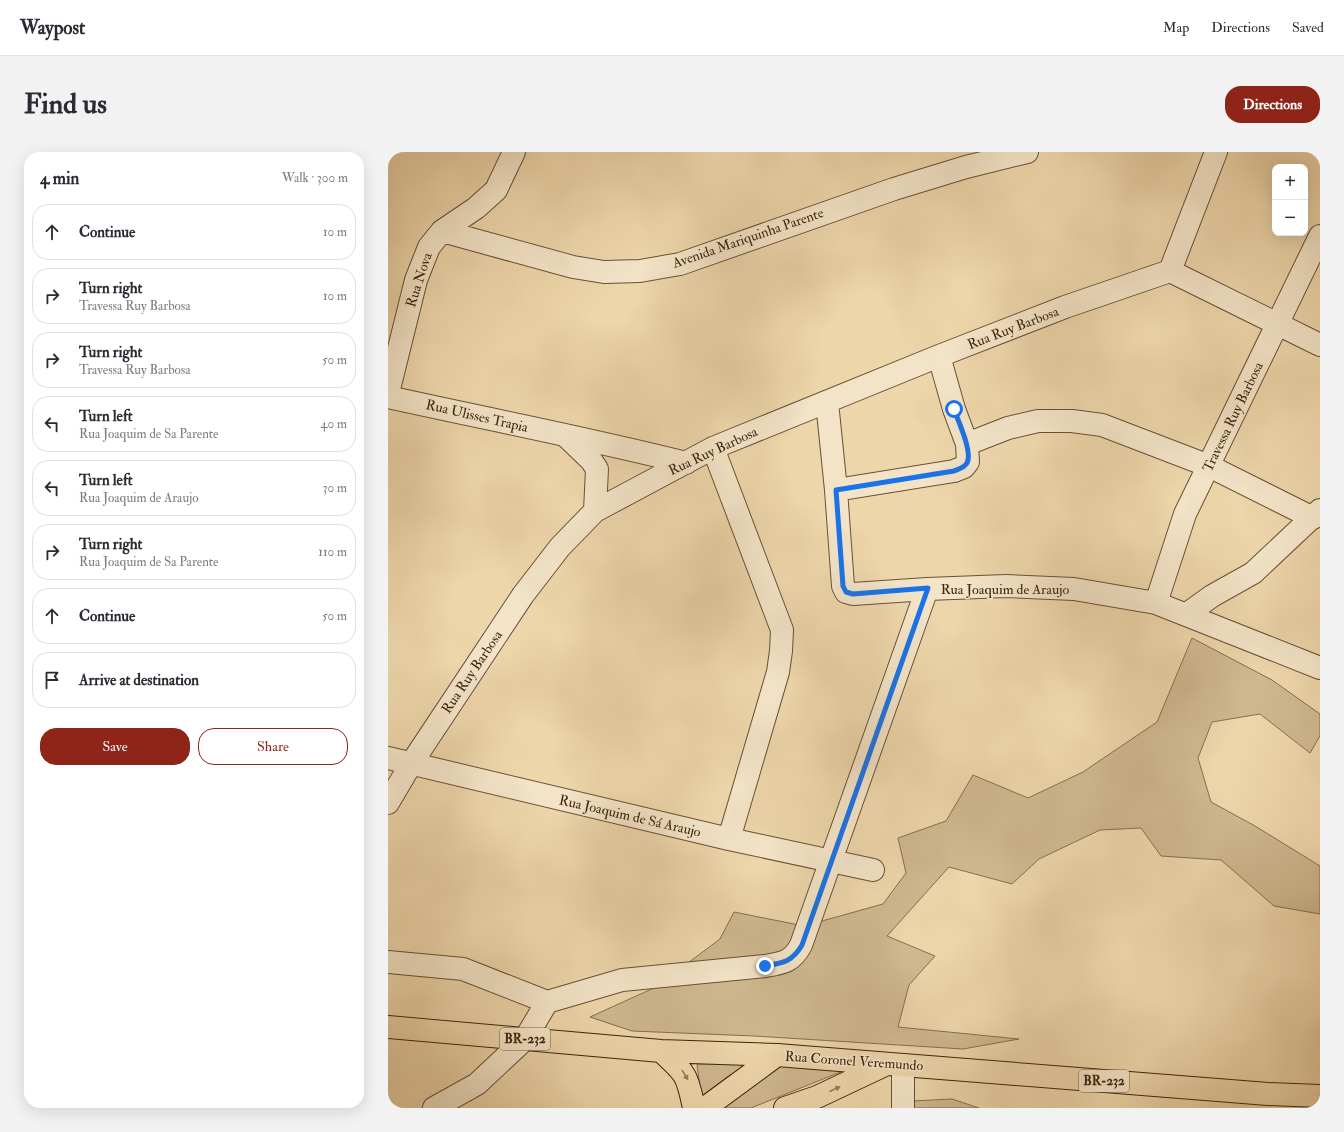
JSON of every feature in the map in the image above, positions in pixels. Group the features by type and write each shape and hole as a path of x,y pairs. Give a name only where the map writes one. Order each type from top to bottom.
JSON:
{"main road":[{"name":"Rua Coronel Veremundo","path":"388,1027 661,1051 777,1055 896,1064 1268,1101 1301,1102 1320,1096"},
{"path":"661,1051 682,1070 688,1079 694,1108"},
{"path":"705,1108 777,1055"},
{"path":"785,1108 817,1097 896,1064"}],"street":[{"name":"Rua Nova","path":"388,393 416,280 429,247 442,231 476,208 496,190 514,152"},
{"name":"Avenida Mariquinha Parente","path":"442,231 573,267 604,272 640,271 680,264 894,188 966,167 1027,152"},
{"path":"1216,152 1170,271 1320,345"},
{"name":"Travessa Ruy Barbosa","path":"1156,603 1185,514 1210,466 1277,323 1320,236"},
{"name":"Rua Ruy Barbosa","path":"388,803 411,764 524,595 560,547 595,511 713,448 939,356 1065,308 1170,271"},
{"path":"827,402 836,490 954,471 964,467 968,462 967,444 954,409 939,356"},
{"name":"Rua Ulisses Trapia","path":"388,396 566,436 613,445 686,463"},
{"path":"967,444 1008,428 1038,421 1072,420 1102,425 1210,466 1316,514 1254,573 1212,596 1187,614"},
{"path":"566,436 591,460 597,469 595,511"},
{"path":"713,448 782,630 778,672 729,839"},
{"name":"Rua Joaquim de Araujo","path":"836,490 843,586 846,592 853,594 928,588 1006,586 1074,589 1156,603 1319,667"},
{"path":"388,962 463,969 547,1002 622,980 780,964 795,956 802,945 832,862 928,588"},
{"name":"Rua Joaquim de Sá Araujo","path":"388,758 729,839 873,870"},
{"path":"434,1108 477,1084 525,1039 547,1002"},
{"path":"896,1064 903,1108"}],"shaded area":[{"path":"1192,638 1272,680 1320,714 1320,736 1310,753 1260,714 1212,722 1198,758 1211,802 1255,826 1320,866 1320,914 1274,906 1221,860 1161,856 1141,828 1100,830 1039,859 1012,884 949,867 887,936 935,956 909,985 898,1027 1019,1039 963,1049 754,1036 632,1031 590,1017 656,987 720,939 734,912 804,926 883,904 906,873 898,838 946,821 973,775 1028,798 1083,772 1157,722"},
{"path":"752,1063 727,1077 701,1097 697,1064"},
{"path":"786,1063 853,1067 751,1108 710,1108 734,1088"},
{"path":"952,1099 979,1108 913,1108 912,1101"}],"route":[{"path":"765,966 780,964 795,956 802,945 928,588 853,594 849,594 844,590 836,490 954,471 964,467 968,462 967,444 954,409"}]}
